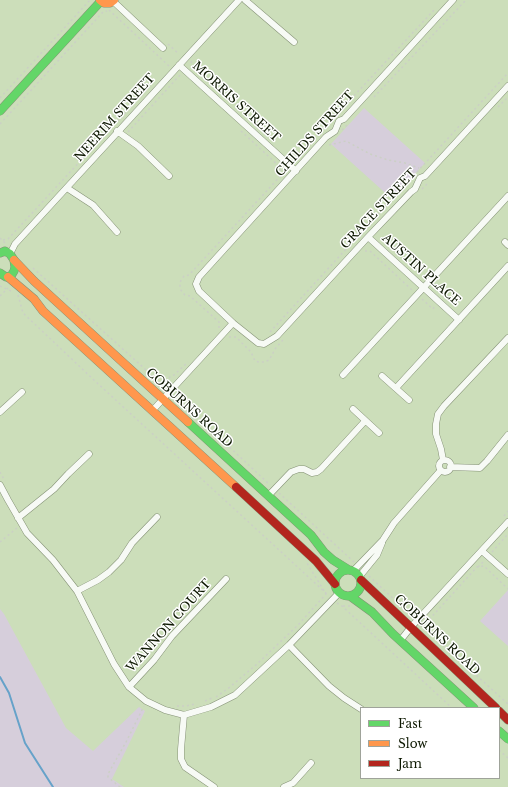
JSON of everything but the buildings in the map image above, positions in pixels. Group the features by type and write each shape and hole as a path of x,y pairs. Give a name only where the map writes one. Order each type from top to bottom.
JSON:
{"street":[{"path":"0,111 100,0 107,3 114,2 163,48"},
{"name":"NEERIM STREET","path":"6,251 15,244 240,0"},
{"path":"245,0 294,42"},
{"name":"CHILDS STREET","path":"233,323 199,291 196,284 199,277 326,137 335,131 339,121 344,119 453,0"},
{"name":"MORRIS STREET","path":"179,65 296,171"},
{"name":"GRACE STREET","path":"233,323 258,343 264,344 277,336 368,237 415,189 420,178 425,176 508,86"},
{"path":"118,131 138,146 169,176"},
{"path":"67,188 93,205 117,232"},
{"path":"343,375 508,196"},
{"name":"AUSTIN PLACE","path":"368,237 459,320"},
{"path":"2,275 11,276 14,271 6,251"},
{"name":"COBURNS ROAD","path":"6,251 28,276 310,535 324,552 333,560 357,573 414,624 495,707"},
{"path":"396,388 508,266"},
{"path":"2,275 34,299 44,311 316,561 335,584 339,593 350,596 372,612 473,707"},
{"path":"152,411 233,323"},
{"path":"443,460 436,434 438,414 508,338"},
{"path":"382,376 409,400"},
{"path":"0,412 22,392"},
{"path":"353,409 379,433"},
{"path":"268,496 291,472 296,470 304,470 312,473 321,469 365,421"},
{"path":"441,470 446,471 449,470 450,467 480,468 508,435"},
{"path":"18,518 54,489 89,454"},
{"path":"443,460 448,461 450,463 450,467"},
{"path":"441,470 439,464 443,460"},
{"path":"350,596 354,595 360,589 357,573 383,540 394,523 441,470"},
{"path":"0,485 27,533 53,560 77,591 114,664 129,687 146,701 165,710 184,714 211,707 234,695 289,645 339,593"},
{"path":"77,591 98,580 109,572 121,560 132,543 157,517"},
{"path":"400,640 508,522"},
{"path":"482,550 508,574"},
{"path":"335,584 338,576 345,571 357,573"},
{"name":"WANNON COURT","path":"129,687 154,660 172,636 226,579"},
{"path":"289,645 329,686 360,708"},
{"path":"500,712 508,720"},
{"path":"184,714 181,759 185,767 214,787"},
{"path":"500,732 508,739"},
{"path":"284,787 293,783 311,763"}],"path":[{"path":"0,98 90,0"},
{"path":"373,98 466,0"},
{"path":"0,124 103,12 109,10 114,2"},
{"path":"109,10 169,66"},
{"path":"269,333 508,73"},
{"path":"177,80 183,79"},
{"path":"6,251 8,239 153,83"},
{"path":"340,133 351,122"},
{"path":"238,128 279,166 282,174"},
{"path":"325,149 334,139"},
{"path":"329,145 346,141 370,154 388,160 405,163 420,169"},
{"path":"0,238 6,251"},
{"path":"30,266 275,489 357,573 414,624 426,628 508,704"},
{"path":"0,286 7,288 18,295 23,313 326,594 338,605 342,606 451,707"},
{"path":"0,472 7,486"},
{"path":"0,542 22,525"},
{"path":"303,550 307,565 326,594"},
{"path":"426,628 426,623 477,568 484,566 508,589"},
{"path":"170,706 186,706 201,703 215,697 230,687 298,625 326,594"},
{"path":"120,787 108,777 108,774 146,701"},
{"path":"500,751 508,758"}],"shaded area":[{"path":"364,108 425,163 392,199 331,144"},
{"path":"508,590 508,646 480,621"},
{"path":"0,609 66,728 93,751 139,707 145,711 112,779 124,787 0,787"}],"waterway":[{"path":"0,677 9,693 25,743 53,787"}],"traffic: fast":[{"path":"0,111 101,1"},
{"path":"0,253 5,251 10,254 14,260 15,267 11,276 6,277 0,273"},
{"path":"188,422 311,535 324,552 333,560 349,570"},
{"path":"348,570 357,574 361,583 357,592 348,596 339,592 335,583 339,574 348,570"},
{"path":"350,596 372,612 393,634 473,707"},
{"path":"500,732 508,739"}],"traffic: slow":[{"path":"100,0 104,3 110,3 114,0"},
{"path":"14,260 34,281 188,422"},
{"path":"8,277 34,299 43,311 236,487"}],"traffic: jam":[{"path":"236,487 316,561 335,584"},
{"path":"361,580 495,707"},
{"path":"500,712 508,720"}]}
